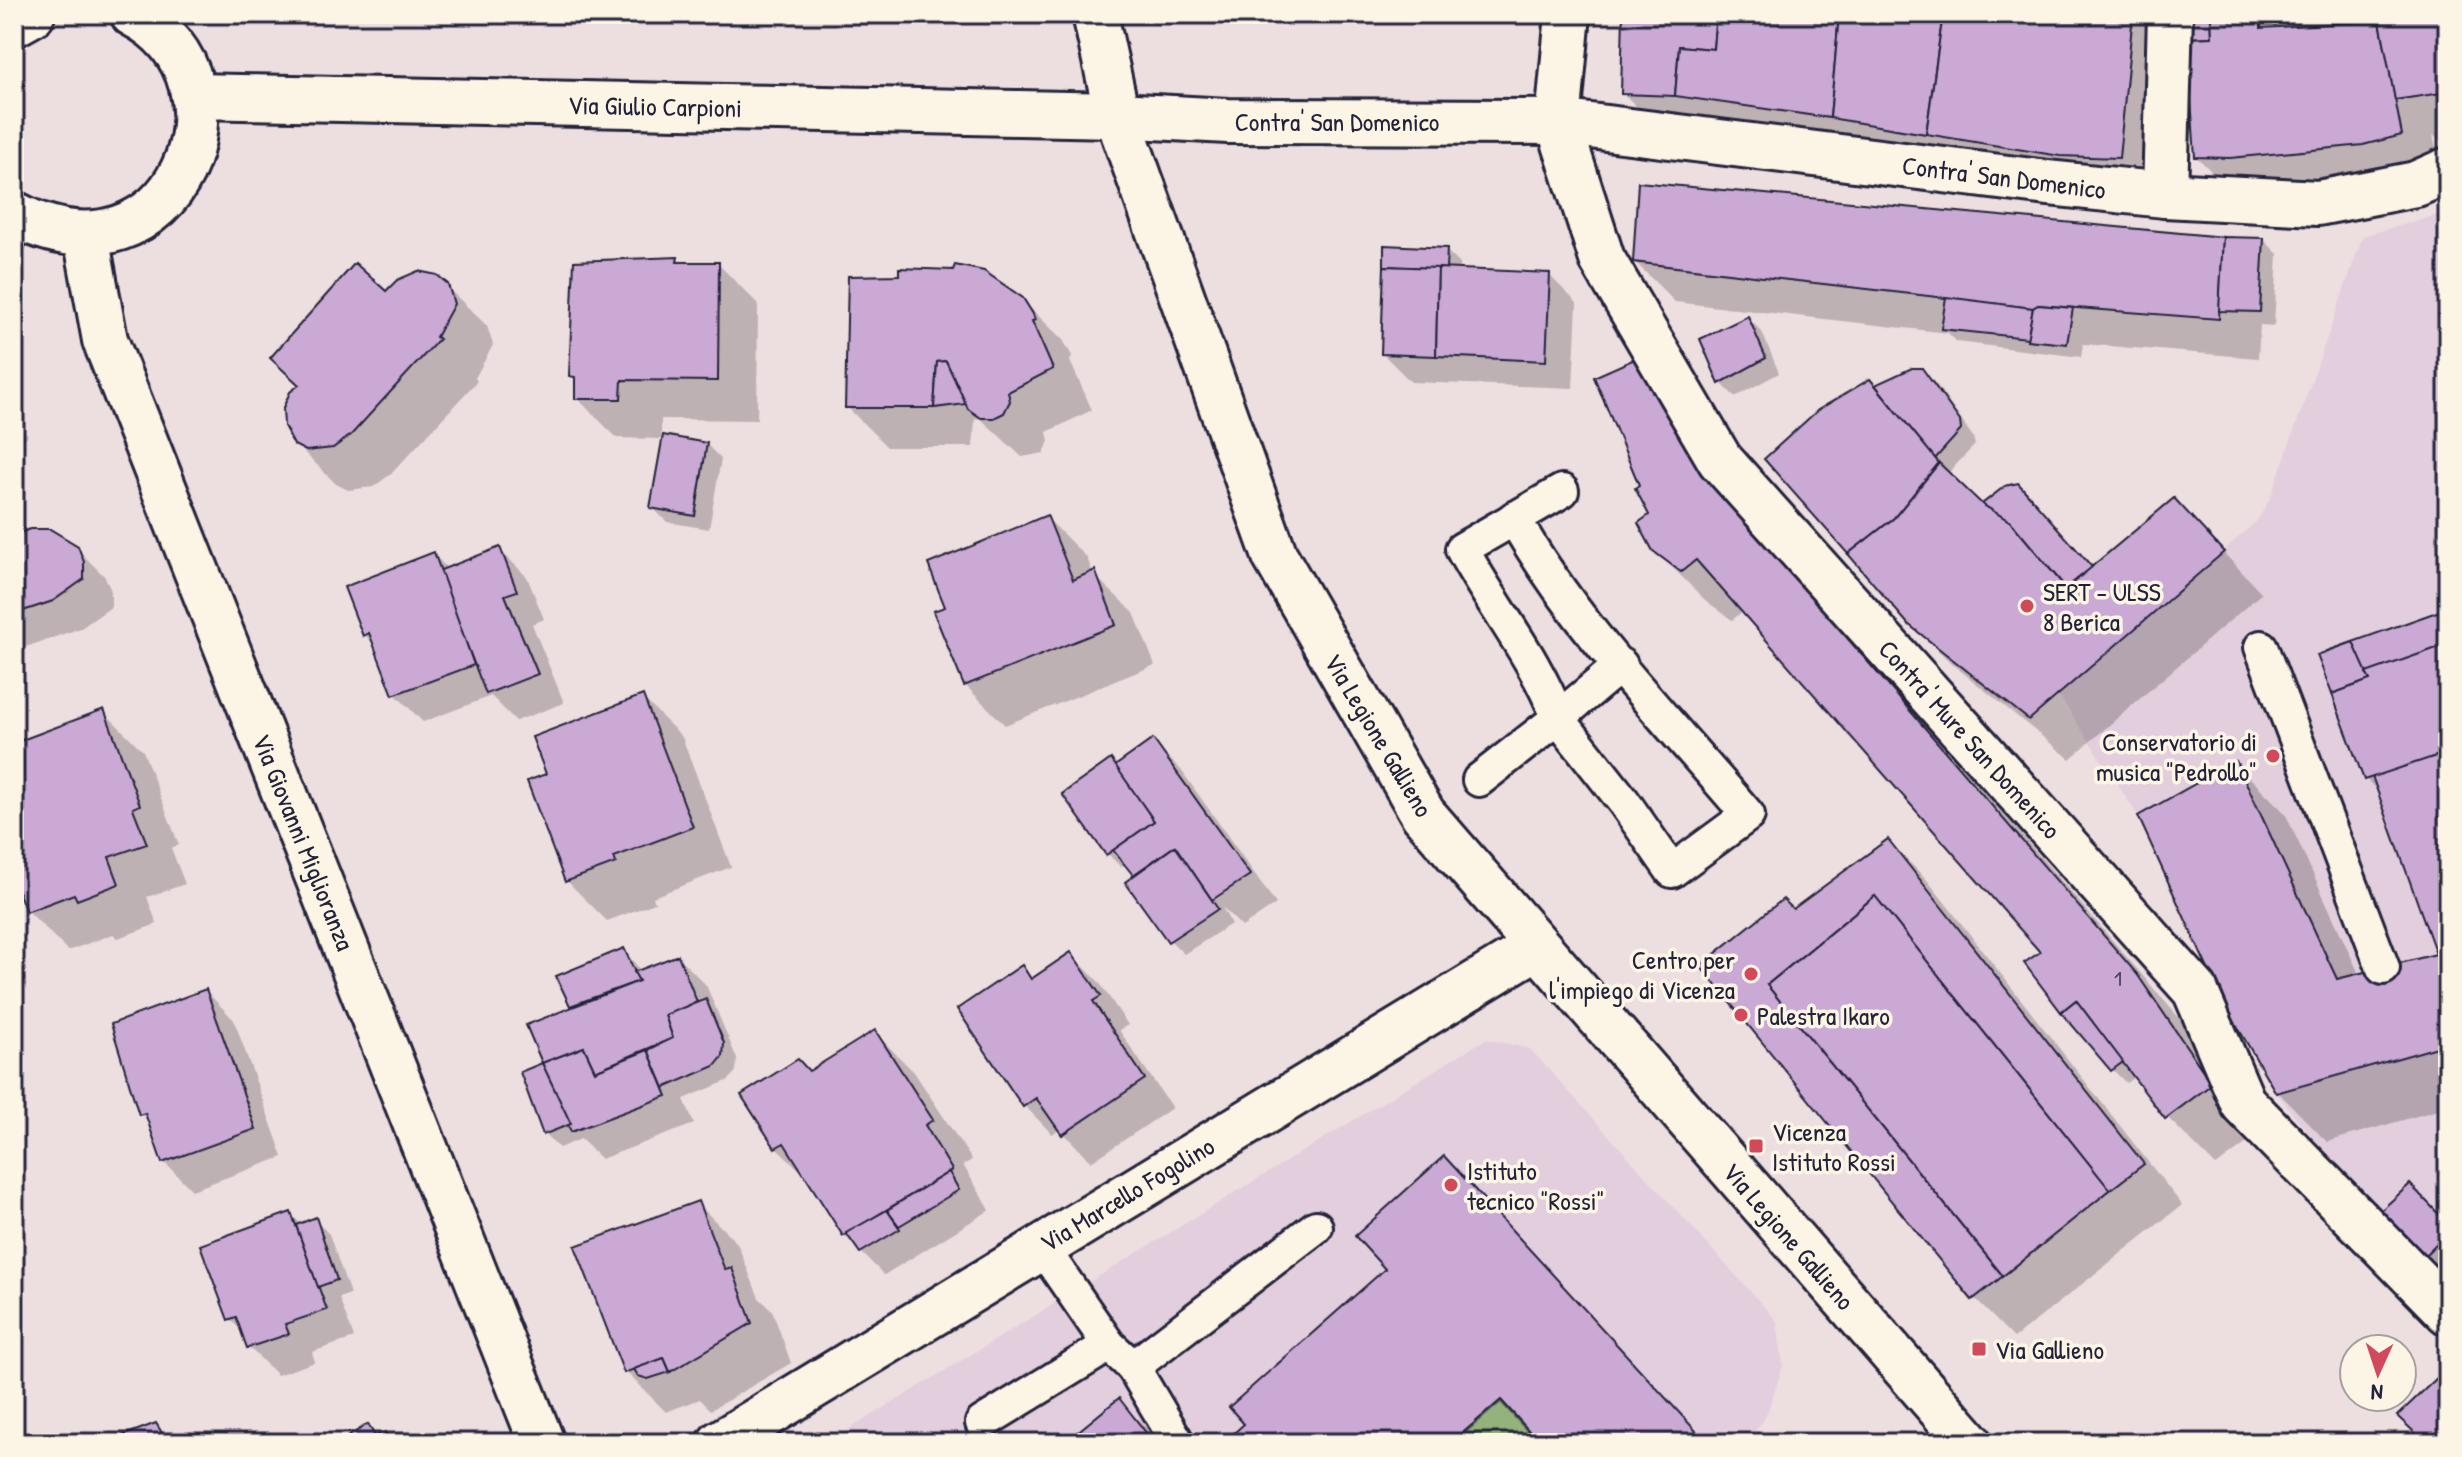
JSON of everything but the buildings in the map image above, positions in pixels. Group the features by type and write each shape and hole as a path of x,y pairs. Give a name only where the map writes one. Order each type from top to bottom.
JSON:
{"street":[{"path":"14,24 32,14"},
{"path":"14,214 44,230 86,236 128,226 164,201 185,165 195,131 194,96 184,63 163,36 133,14"},
{"name":"Via Legione Gallieno","path":"1095,14 1117,115 1275,556 1423,814 1970,1443"},
{"path":"1558,122 1568,14"},
{"path":"2165,195 2170,14"},
{"name":"Via Giulio Carpioni","path":"194,96 1117,115"},
{"name":"Contra' San Domenico","path":"1117,115 1228,121 1558,122 2165,195 2318,203 2416,184 2448,170"},
{"name":"Contra' Mure San Domenico","path":"1558,122 1602,259 1720,460 2195,990 2243,1103 2448,1312"},
{"name":"Via Giovanni Miglioranza","path":"86,236 105,340 542,1443"},
{"name":"Via Marcello Fogolino","path":"720,1443 1536,947"}],"lane":[{"path":"1514,518 1538,560 1621,665 1748,815 1672,871 1558,718 1543,678 1486,593 1462,549 1514,518 1562,491"},
{"path":"2261,647 2383,968"},
{"path":"1479,780 1621,665"},
{"path":"1133,1367 1316,1227"},
{"path":"1041,1246 1109,1345 1133,1367 1178,1443"},
{"path":"982,1423 1109,1345"}],"shaded area":[{"name":"Conservatorio di musica \"Pedrollo\"","path":"2448,212 2448,1287 2376,1215 2276,1093 2223,1002 2138,816 2059,695 2257,521 2270,499 2363,236"},
{"name":"Istituto tecnico \"Rossi\"","path":"1486,1039 1530,1049 1777,1321 1783,1366 1765,1418 1746,1443 827,1443"}],"green space":[{"path":"1501,1402 1538,1443 1453,1443"}],"place":[{"name":"SERT - ULSS 8 Berica","path":"2027,606"},
{"name":"Conservatorio di musica \"Pedrollo\"","path":"2273,756"},
{"name":"Centro per l'impiego di Vicenza","path":"1751,974"},
{"name":"Palestra Ikaro","path":"1741,1015"},
{"name":"Vicenza Istituto Rossi","path":"1756,1146"},
{"name":"Istituto tecnico \"Rossi\"","path":"1451,1185"},
{"name":"Via Gallieno","path":"1979,1349"}]}
